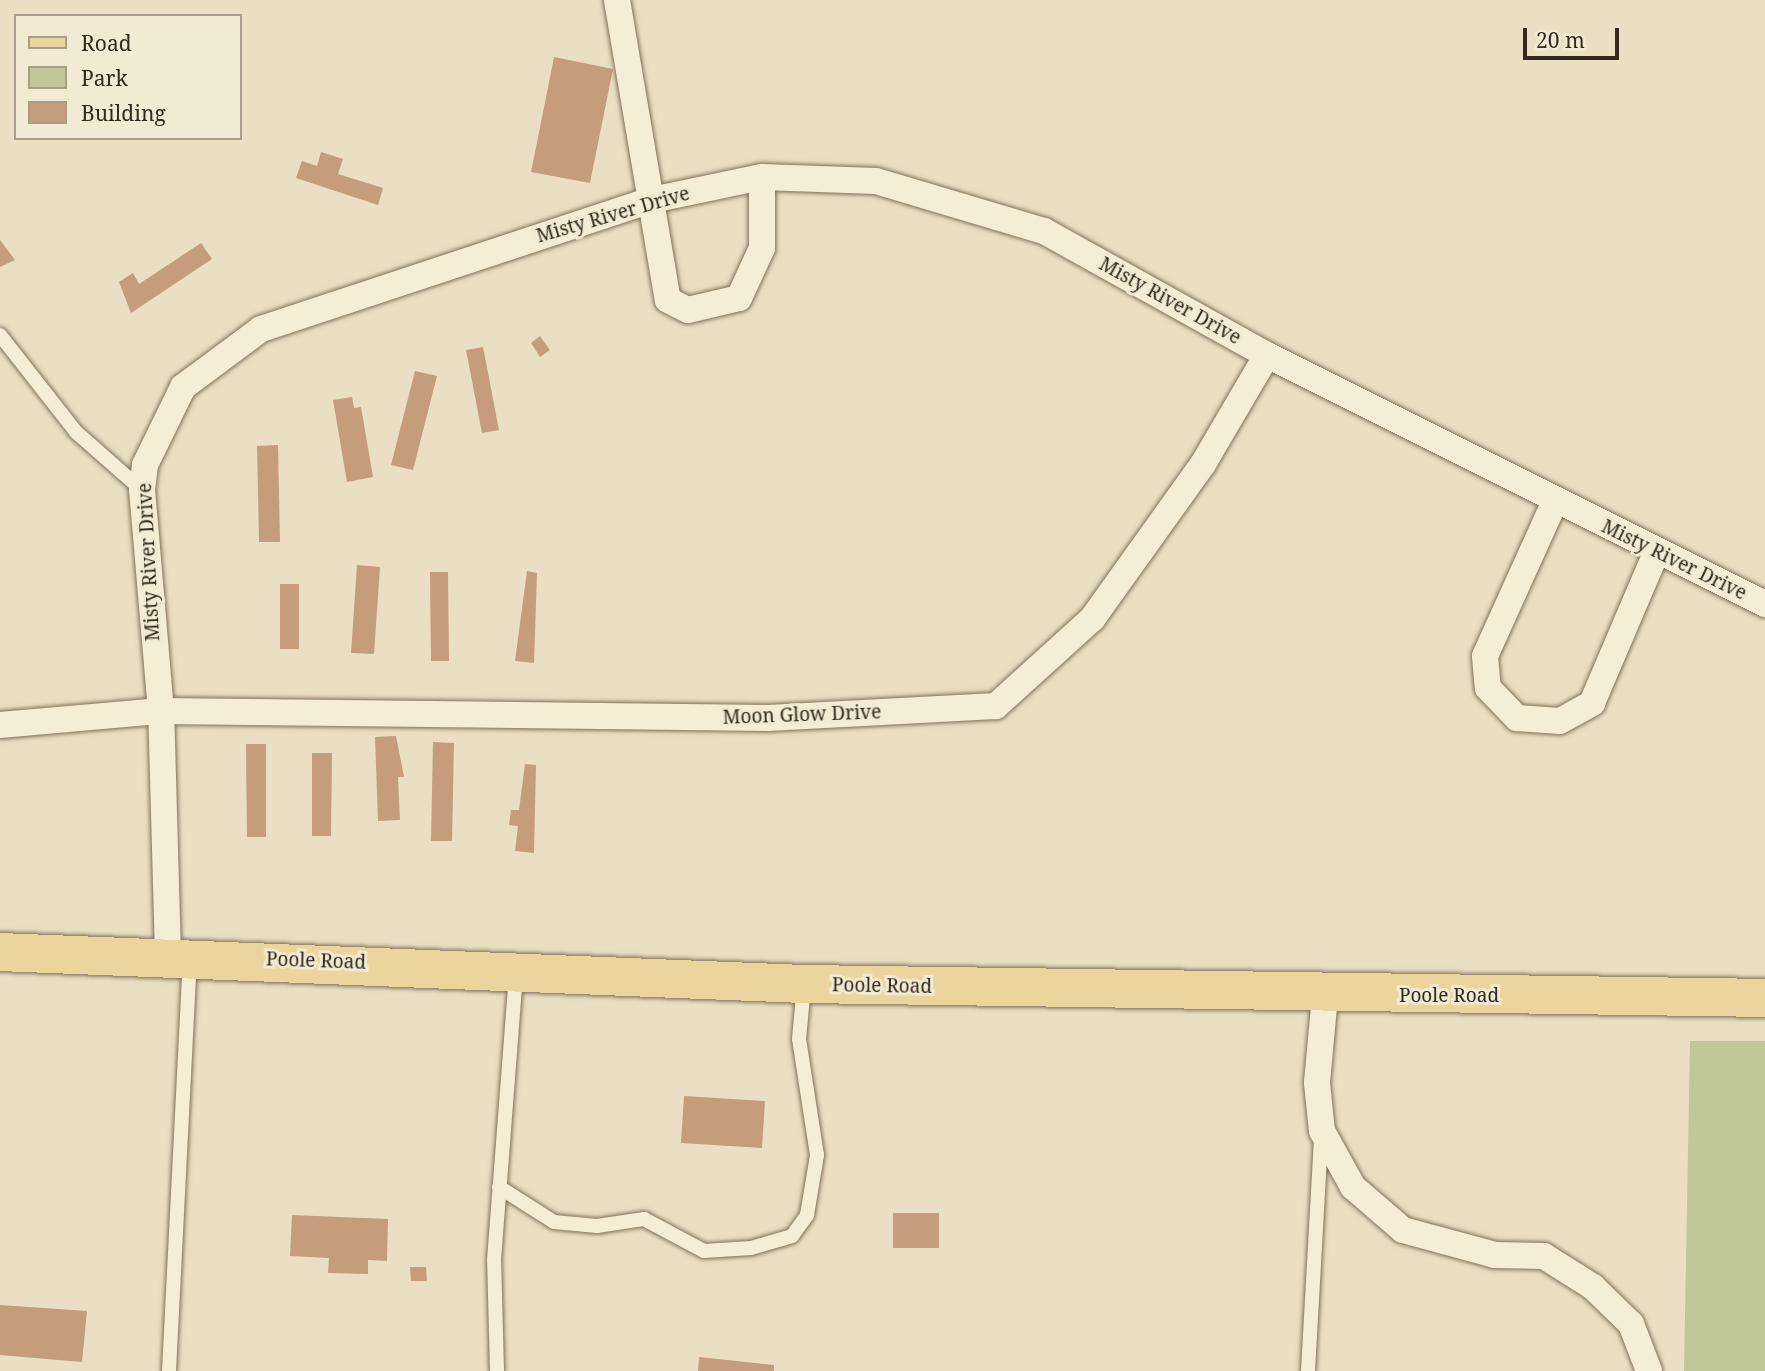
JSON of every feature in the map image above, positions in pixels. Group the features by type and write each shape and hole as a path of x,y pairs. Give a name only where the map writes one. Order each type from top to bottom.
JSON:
{"main road":[{"name":"Poole Road","path":"0,952 516,968 804,984 1325,996 1765,998"}],"street":[{"path":"617,0 647,201 668,300 688,310 739,298 762,248 761,177"},
{"name":"Misty River Drive","path":"179,956 142,490 145,465 183,387 261,329 647,201 761,177 876,181 1044,231 1267,355 1656,553 1765,604"},
{"name":"Moon Glow Drive","path":"0,725 161,711 768,718 996,706 1092,619 1203,464 1267,355"},
{"path":"1555,501 1485,656 1488,688 1517,718 1560,721 1592,703 1656,553"},
{"path":"1325,996 1317,1083 1322,1125 1353,1186 1403,1230 1495,1255 1544,1256 1593,1287 1631,1324 1649,1371"}],"lane":[{"path":"0,335 76,432 142,490"},
{"path":"169,1371 179,956"},
{"path":"497,1371 499,1186 516,968"},
{"path":"499,1186 554,1222 597,1226 644,1219 704,1251 751,1248 792,1236 807,1215 817,1155 799,1039 804,984"},
{"path":"1308,1371 1322,1125"}],"green space":[{"path":"1690,1041 1765,1041 1765,1371 1684,1371"}],"building":[{"path":"554,57 613,69 590,183 531,172"},
{"path":"321,152 343,159 338,174 383,188 378,205 296,178 302,161 317,166"},
{"path":"0,240 15,260 0,267"},
{"path":"201,243 212,259 131,313 119,282 133,273 139,284"},
{"path":"540,336 550,350 540,357 531,343"},
{"path":"483,347 499,430 482,433 466,350"},
{"path":"415,371 437,376 413,470 391,465"},
{"path":"352,397 354,408 361,407 373,477 347,482 333,400"},
{"path":"278,445 280,542 259,542 257,446"},
{"path":"357,565 380,567 374,654 351,653"},
{"path":"527,571 537,573 534,663 515,661"},
{"path":"430,572 448,572 449,661 431,661"},
{"path":"280,584 299,584 299,649 280,649"},
{"path":"396,736 404,777 398,777 400,820 378,821 375,737"},
{"path":"433,742 454,743 452,841 431,841"},
{"path":"246,744 266,744 266,837 247,837"},
{"path":"312,753 332,753 331,836 312,836"},
{"path":"525,764 536,765 534,853 515,851 518,826 509,825 511,810 519,810"},
{"path":"684,1096 765,1101 762,1148 681,1143"},
{"path":"893,1213 939,1213 939,1248 893,1248"},
{"path":"292,1215 388,1219 387,1261 368,1260 368,1274 328,1273 329,1258 290,1256"},
{"path":"410,1267 426,1267 427,1281 411,1281"},
{"path":"0,1305 87,1311 82,1362 0,1355"},
{"path":"699,1357 774,1365 774,1371 698,1371"}]}
